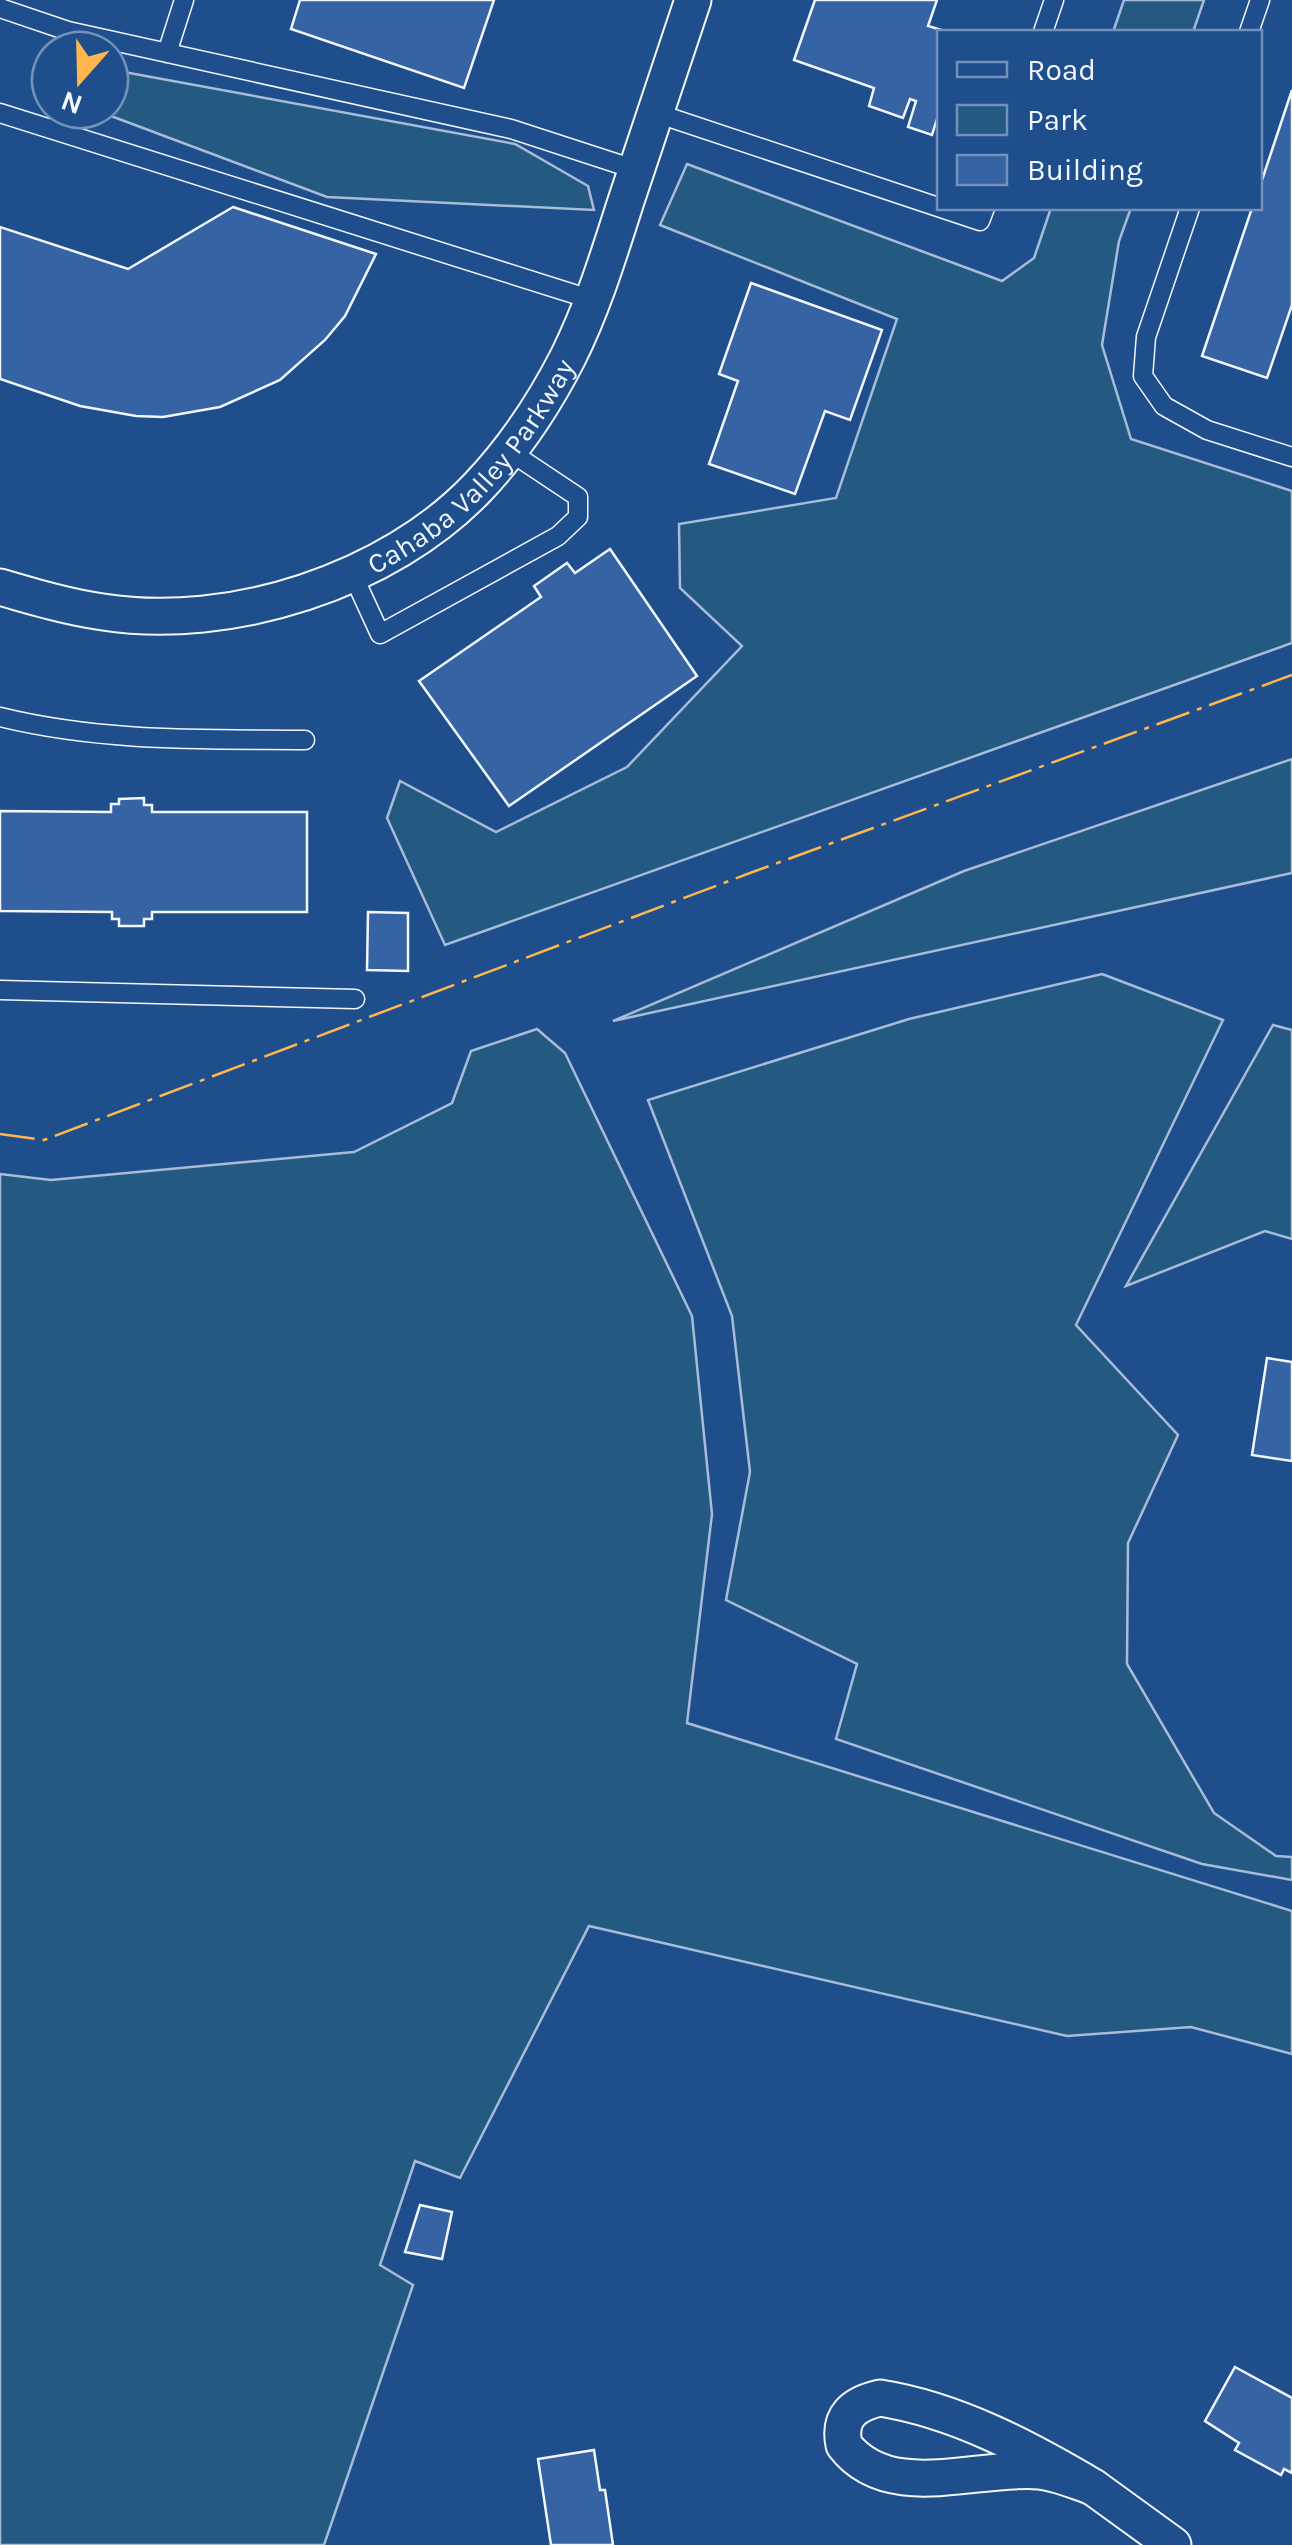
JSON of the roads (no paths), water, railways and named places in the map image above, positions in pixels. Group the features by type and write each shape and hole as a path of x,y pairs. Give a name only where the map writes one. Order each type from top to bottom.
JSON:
{"street":[{"name":"Cahaba Valley Parkway","path":"0,586 42,600 105,613 167,616 224,612 308,592 352,574 436,524 476,490 510,450 569,355 593,300 693,0"},
{"path":"1093,2487 1038,2471 916,2477 884,2474 866,2467 844,2445 844,2421 863,2402 880,2398 913,2403 1036,2453 1093,2487 1173,2545"}],"lane":[{"path":"167,52 184,0"},
{"path":"1044,30 1054,0"},
{"path":"1250,30 1260,0"},
{"path":"0,8 68,30 511,129 637,170"},
{"path":"0,113 593,300"},
{"path":"656,113 937,207"},
{"path":"947,210 980,221 983,210"},
{"path":"1189,210 1146,337 1143,376 1164,406 1207,430 1292,457"},
{"path":"352,574 380,634 558,536 578,517 578,497 510,450"},
{"path":"0,718 126,739 306,740"},
{"path":"0,990 355,1000"}]}
